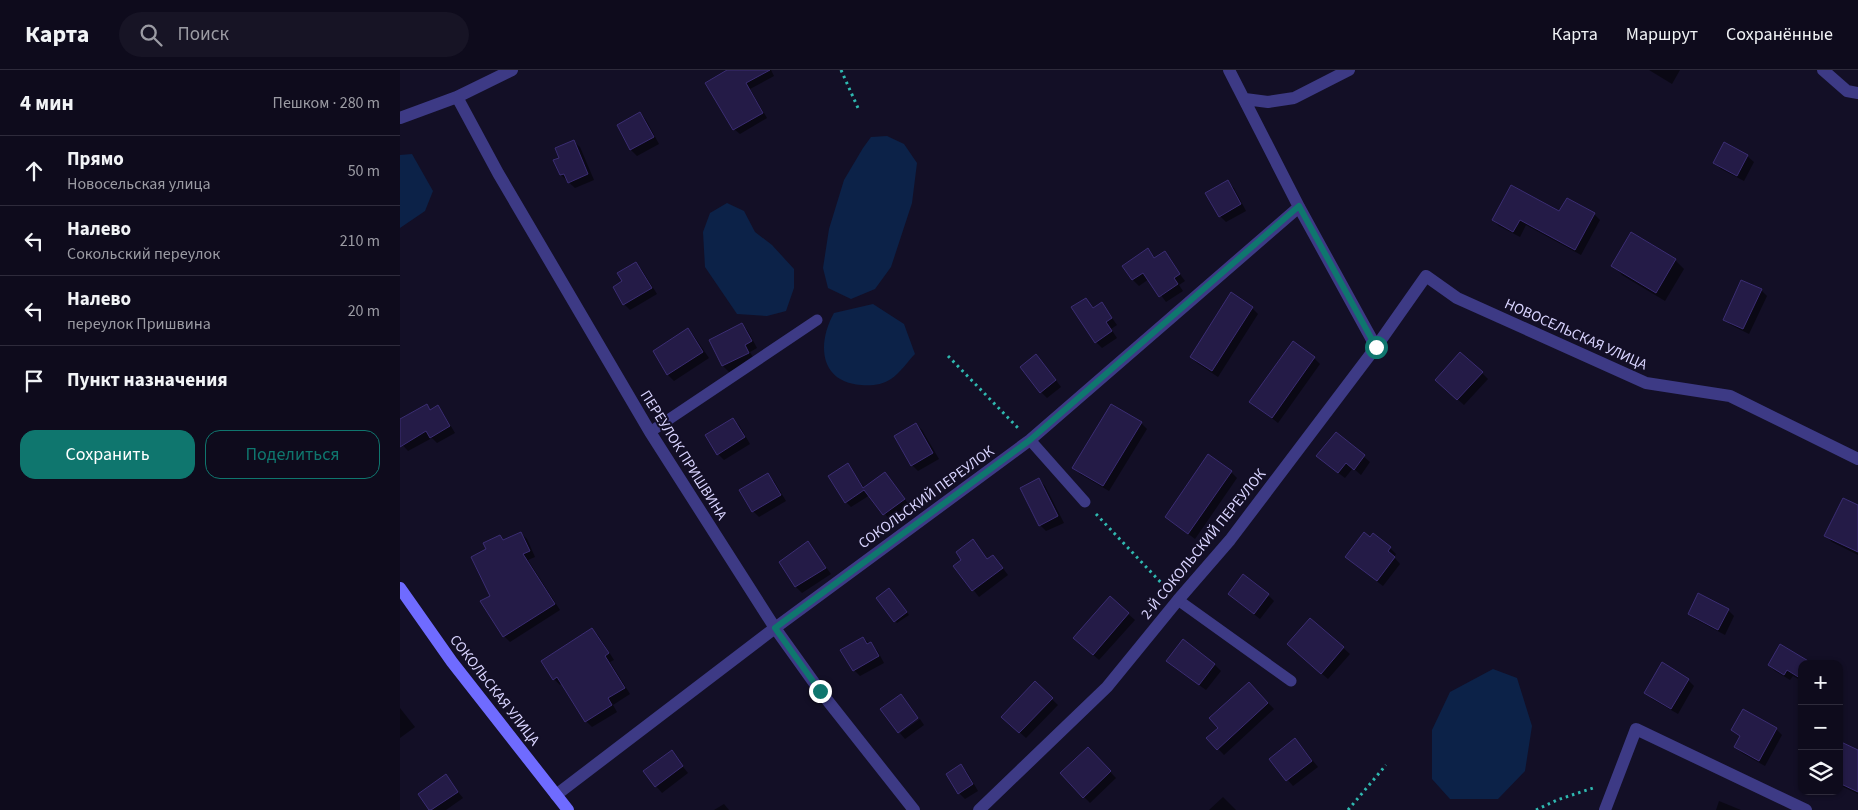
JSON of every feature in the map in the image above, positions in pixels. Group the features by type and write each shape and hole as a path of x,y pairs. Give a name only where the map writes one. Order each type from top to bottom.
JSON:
{"street":[{"path":"400,118 457,97 512,70"},
{"path":"1229,70 1299,206 1376,347"},
{"path":"1245,99 1268,102 1294,98 1349,70"},
{"path":"1823,70 1847,91 1858,93"},
{"name":"ПЕРЕУЛОК ПРИШВИНА","path":"457,97 498,173 650,432 775,628 820,691 914,810"},
{"name":"СОКОЛЬСКИЙ ПЕРЕУЛОК","path":"556,795 775,628 1030,440 1299,206"},
{"name":"2-Й СОКОЛЬСКИЙ ПЕРЕУЛОК","path":"979,810 1107,687 1230,540 1376,347 1426,276"},
{"name":"НОВОСЕЛЬСКАЯ УЛИЦА","path":"1426,276 1457,298 1646,383 1730,396 1858,459"},
{"name":"СОКОЛЬСКАЯ УЛИЦА","path":"400,588 452,662 568,810"},
{"path":"1605,810 1636,729 1806,810"}],"lane":[{"path":"650,432 816,320"},
{"path":"1030,440 1085,502"},
{"path":"1178,600 1291,681"}],"path":[{"path":"841,70 858,108"},
{"path":"948,356 1030,440"},
{"path":"1085,502 1178,600"},
{"path":"1348,810 1386,765"},
{"path":"1536,810 1557,800 1616,781"}],"water":[{"path":"887,136 904,144 917,163 912,203 891,267 875,289 851,299 828,288 823,268 829,229 844,180 863,148 871,137"},
{"path":"412,154 433,191 425,211 400,228 400,155"},
{"path":"727,203 744,211 755,232 772,245 794,269 794,288 786,311 767,316 737,314 705,267 703,232 710,213"},
{"path":"873,304 904,324 915,354 898,374 884,383 861,385 847,382 837,377 825,359 825,336 834,313"},
{"path":"1493,669 1517,678 1532,726 1525,771 1498,799 1450,799 1432,779 1432,730 1450,692"}],"building":[{"path":"727,70 770,70 746,83 763,113 733,130 705,83"},
{"path":"640,112 654,137 630,150 617,125"},
{"path":"574,140 588,174 568,183 564,174 560,175 553,160 559,158 555,148"},
{"path":"1724,142 1748,155 1737,176 1713,163"},
{"path":"1228,180 1241,204 1219,217 1205,193"},
{"path":"1511,185 1559,211 1567,198 1595,213 1575,250 1520,220 1513,232 1492,220"},
{"path":"1631,232 1676,259 1656,293 1611,266"},
{"path":"1148,248 1154,258 1165,251 1180,274 1174,278 1178,284 1159,297 1143,273 1132,280 1122,266"},
{"path":"636,262 652,288 623,305 613,287 622,281 617,273"},
{"path":"1741,280 1762,289 1743,329 1723,320"},
{"path":"1231,292 1253,307 1212,371 1190,357"},
{"path":"1086,298 1093,308 1102,302 1112,318 1106,322 1112,331 1095,343 1071,307"},
{"path":"742,323 752,341 745,345 749,353 722,366 709,340"},
{"path":"688,328 703,352 667,375 653,351"},
{"path":"1293,341 1315,357 1272,418 1249,402"},
{"path":"1460,352 1483,372 1457,400 1435,380"},
{"path":"1036,354 1056,380 1040,393 1020,367"},
{"path":"427,404 430,410 438,405 450,426 430,438 426,431 400,447 400,419"},
{"path":"1111,404 1142,422 1103,486 1072,468"},
{"path":"733,418 745,437 717,455 705,435"},
{"path":"916,423 933,453 911,466 894,436"},
{"path":"1336,432 1365,455 1354,470 1346,463 1338,473 1316,456"},
{"path":"1208,454 1232,471 1188,534 1165,517"},
{"path":"848,463 863,488 885,472 905,499 883,515 864,490 845,503 828,476"},
{"path":"768,473 781,495 752,512 739,490"},
{"path":"1039,478 1058,516 1039,526 1020,488"},
{"path":"1843,498 1858,505 1858,552 1824,536"},
{"path":"521,532 530,551 523,554 555,604 503,637 480,601 490,596 471,557 486,549 483,543 500,535 503,540"},
{"path":"1364,532 1370,537 1373,533 1391,547 1388,551 1395,557 1377,581 1345,557"},
{"path":"973,539 987,559 993,555 1003,568 972,591 953,566 961,560 956,552"},
{"path":"808,541 826,568 795,587 779,562"},
{"path":"1243,574 1269,594 1254,614 1228,594"},
{"path":"889,588 907,612 894,622 876,598"},
{"path":"1698,593 1729,609 1718,630 1688,614"},
{"path":"1110,596 1129,613 1093,655 1073,638"},
{"path":"1310,618 1344,647 1321,674 1287,644"},
{"path":"592,628 609,653 605,656 625,688 608,698 612,705 585,722 557,677 553,680 541,661"},
{"path":"863,637 867,644 871,642 879,656 853,671 840,650"},
{"path":"1183,639 1215,664 1199,685 1166,661"},
{"path":"1780,644 1807,660 1798,660 1798,677 1787,670 1784,675 1768,665"},
{"path":"1662,662 1689,679 1671,709 1644,693"},
{"path":"1035,681 1053,698 1019,733 1001,717"},
{"path":"1249,682 1268,703 1217,750 1206,738 1218,728 1209,718"},
{"path":"901,694 918,718 898,733 880,709"},
{"path":"1743,709 1777,728 1759,761 1734,747 1740,736 1731,730"},
{"path":"1295,738 1312,761 1286,781 1269,759"},
{"path":"1843,743 1858,750 1858,792 1843,785"},
{"path":"1088,747 1111,771 1083,798 1060,773"},
{"path":"672,750 683,766 655,787 643,771"},
{"path":"961,764 973,784 958,794 946,774"},
{"path":"446,774 458,792 429,810 418,794"}],"route":[{"path":"820,691 775,628 1030,440 1299,206 1376,347"}]}
